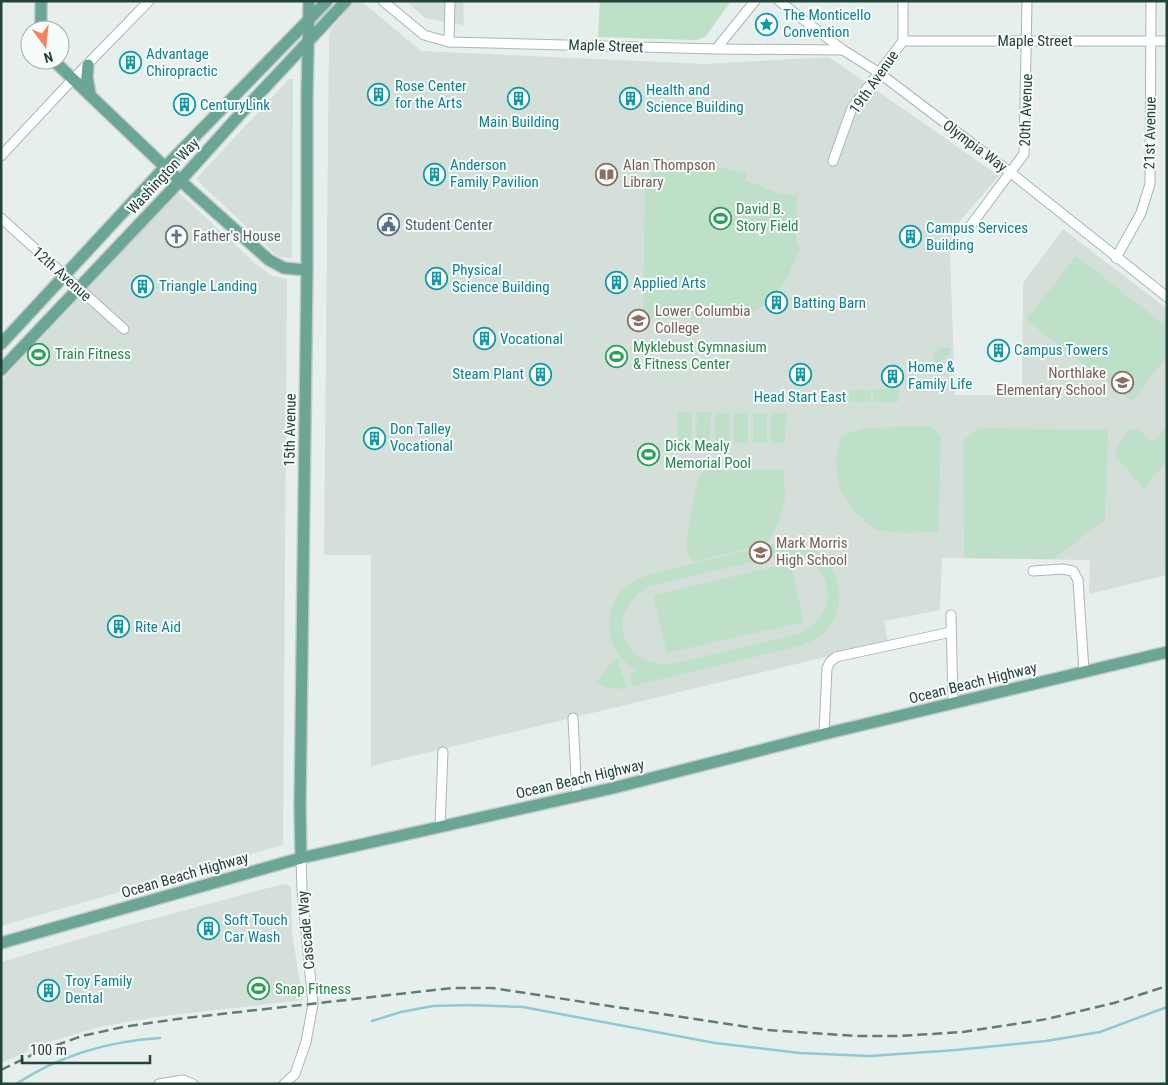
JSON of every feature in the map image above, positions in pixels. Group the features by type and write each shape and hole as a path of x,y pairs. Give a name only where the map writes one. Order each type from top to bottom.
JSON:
{"main road":[{"path":"41,1 41,20"},
{"name":"15th Avenue","path":"301,858 302,570 309,1"},
{"name":"Washington Way","path":"1,344 165,168 327,1"},
{"name":"Washington Way","path":"1,370 180,181 346,1"},
{"path":"88,65 87,77 90,94"},
{"path":"62,70 90,94 165,168 269,260 284,268 307,270"},
{"name":"Ocean Beach Highway","path":"1,943 301,858 577,796 824,734 1167,652"}],"street":[{"path":"1,156 149,1"},
{"name":"Maple Street","path":"383,1 424,36 449,42 716,49 843,50"},
{"path":"449,42 450,1"},
{"path":"716,49 755,1"},
{"name":"Olympia Way","path":"779,1 843,50 878,72 1011,173 1116,258 1167,296"},
{"name":"19th Avenue","path":"833,162 852,108 903,41 903,1"},
{"name":"20th Avenue","path":"968,229 1024,154 1028,40 1027,1"},
{"name":"21st Avenue","path":"1116,258 1141,213 1150,184 1151,1"},
{"name":"Maple Street","path":"903,41 1167,41"},
{"name":"12th Avenue","path":"1,218 124,329"},
{"path":"1033,571 1064,569 1073,571 1078,580 1084,671"},
{"path":"951,615 953,703"},
{"path":"824,734 827,668 830,662 836,658 951,632"},
{"path":"573,718 577,796"},
{"path":"440,826 443,752"},
{"name":"Cascade Way","path":"284,1084 295,1074 306,1042 313,1004 301,858"},
{"path":"159,1084 183,1080 194,1084"}],"shaded area":[{"path":"355,1 361,1 421,51 706,64 829,57 999,176 959,222 950,255 955,395 1022,395 1023,283 1063,229 1167,309 1167,575 1089,594 1090,560 942,558 940,610 884,621 888,642 371,766 371,555 324,555 329,36 331,29"},
{"path":"406,1 463,1 464,25 425,18"},
{"path":"289,79 293,79 292,258 281,257 275,254 196,179"},
{"path":"178,192 256,264 272,276 287,279 283,845 1,926 1,381"},
{"path":"283,884 289,885 291,888 292,934 303,1000 155,1017 99,1027 46,1043 1,1063 1,962 118,928"}],"green space":[{"path":"600,1 731,1 706,36 693,40 598,37"},
{"name":"David B. Story Field","path":"667,159 686,160 746,173 746,180 780,194 797,195 796,241 800,248 786,280 761,307 743,318 643,319 645,179"},
{"path":"1076,256 1167,327 1167,356 1132,401 1026,320"},
{"path":"940,348 950,348 950,353 938,364 933,360 933,355"},
{"path":"873,389 899,389 898,402 873,402"},
{"path":"849,390 871,390 871,402 849,402"},
{"path":"678,412 692,412 692,443 678,442"},
{"path":"697,412 711,412 710,443 696,443"},
{"path":"715,413 729,413 729,443 715,443"},
{"path":"734,413 748,413 748,443 734,443"},
{"path":"753,413 767,413 767,443 753,443"},
{"path":"771,413 786,413 785,443 771,443"},
{"path":"931,426 941,438 938,532 904,533 876,530 853,511 840,490 836,460 841,436 865,428"},
{"path":"1167,426 1167,460 1144,489 1114,454 1127,430 1137,429 1154,442"},
{"path":"979,428 1108,430 1105,520 1053,559 964,558 963,441"},
{"path":"706,470 784,470 785,500 778,524 768,542 694,562 688,554 686,543 698,476"},
{"path":"777,543 799,544 821,554 834,572 838,583 839,605 836,616 827,630 817,638 801,646 632,686 629,674 638,671 628,665 618,655 611,636 610,616 612,606 623,589 632,582 650,574","holes":["793,555 808,561 825,580 828,592 826,604 821,615 812,625 798,634 671,664 653,662 639,656 629,647 624,635 623,622 627,609 636,597 650,586 779,556"]},
{"path":"790,563 804,622 667,653 653,595"},
{"path":"615,658 619,659 618,663 628,689 607,688 596,682"}],"waterway":[{"path":"372,1021 401,1012 433,1006 523,1007 715,1043 799,1053 870,1056 1046,1041 1100,1032 1167,1007"},
{"path":"16,1084 49,1065 103,1046 160,1038"}],"railway":[{"path":"1,1070 40,1051 82,1036 123,1027 177,1019 452,988 492,988 767,1030 856,1036 899,1036 963,1032 1047,1019 1114,1003 1167,986"}],"place":[{"name":"The Monticello Convention","path":"767,24"},
{"name":"Advantage Chiropractic","path":"130,63"},
{"name":"Rose Center for the Arts","path":"379,95"},
{"name":"Main Building","path":"519,99"},
{"name":"Health and Science Building","path":"630,99"},
{"name":"CenturyLink","path":"184,105"},
{"name":"Anderson Family Pavilion","path":"434,174"},
{"name":"Alan Thompson Library","path":"607,174"},
{"name":"David B. Story Field","path":"720,218"},
{"name":"Student Center","path":"389,225"},
{"name":"Father's House","path":"177,236"},
{"name":"Campus Services Building","path":"910,237"},
{"name":"Physical Science Building","path":"436,279"},
{"name":"Applied Arts","path":"617,283"},
{"name":"Triangle Landing","path":"143,286"},
{"name":"Batting Barn","path":"777,303"},
{"name":"Lower Columbia College","path":"639,320"},
{"name":"Vocational","path":"484,339"},
{"name":"Campus Towers","path":"998,350"},
{"name":"Train Fitness","path":"39,354"},
{"name":"Myklebust Gymnasium & Fitness Center","path":"617,356"},
{"name":"Steam Plant","path":"540,374"},
{"name":"Head Start East","path":"800,374"},
{"name":"Home & Family Life","path":"892,376"},
{"name":"Northlake Elementary School","path":"1122,382"},
{"name":"Don Talley Vocational","path":"374,438"},
{"name":"Dick Mealy Memorial Pool","path":"649,455"},
{"name":"Mark Morris High School","path":"760,552"},
{"name":"Rite Aid","path":"119,627"},
{"name":"Soft Touch Car Wash","path":"208,929"},
{"name":"Snap Fitness","path":"259,989"},
{"name":"Troy Family Dental","path":"49,990"}]}
